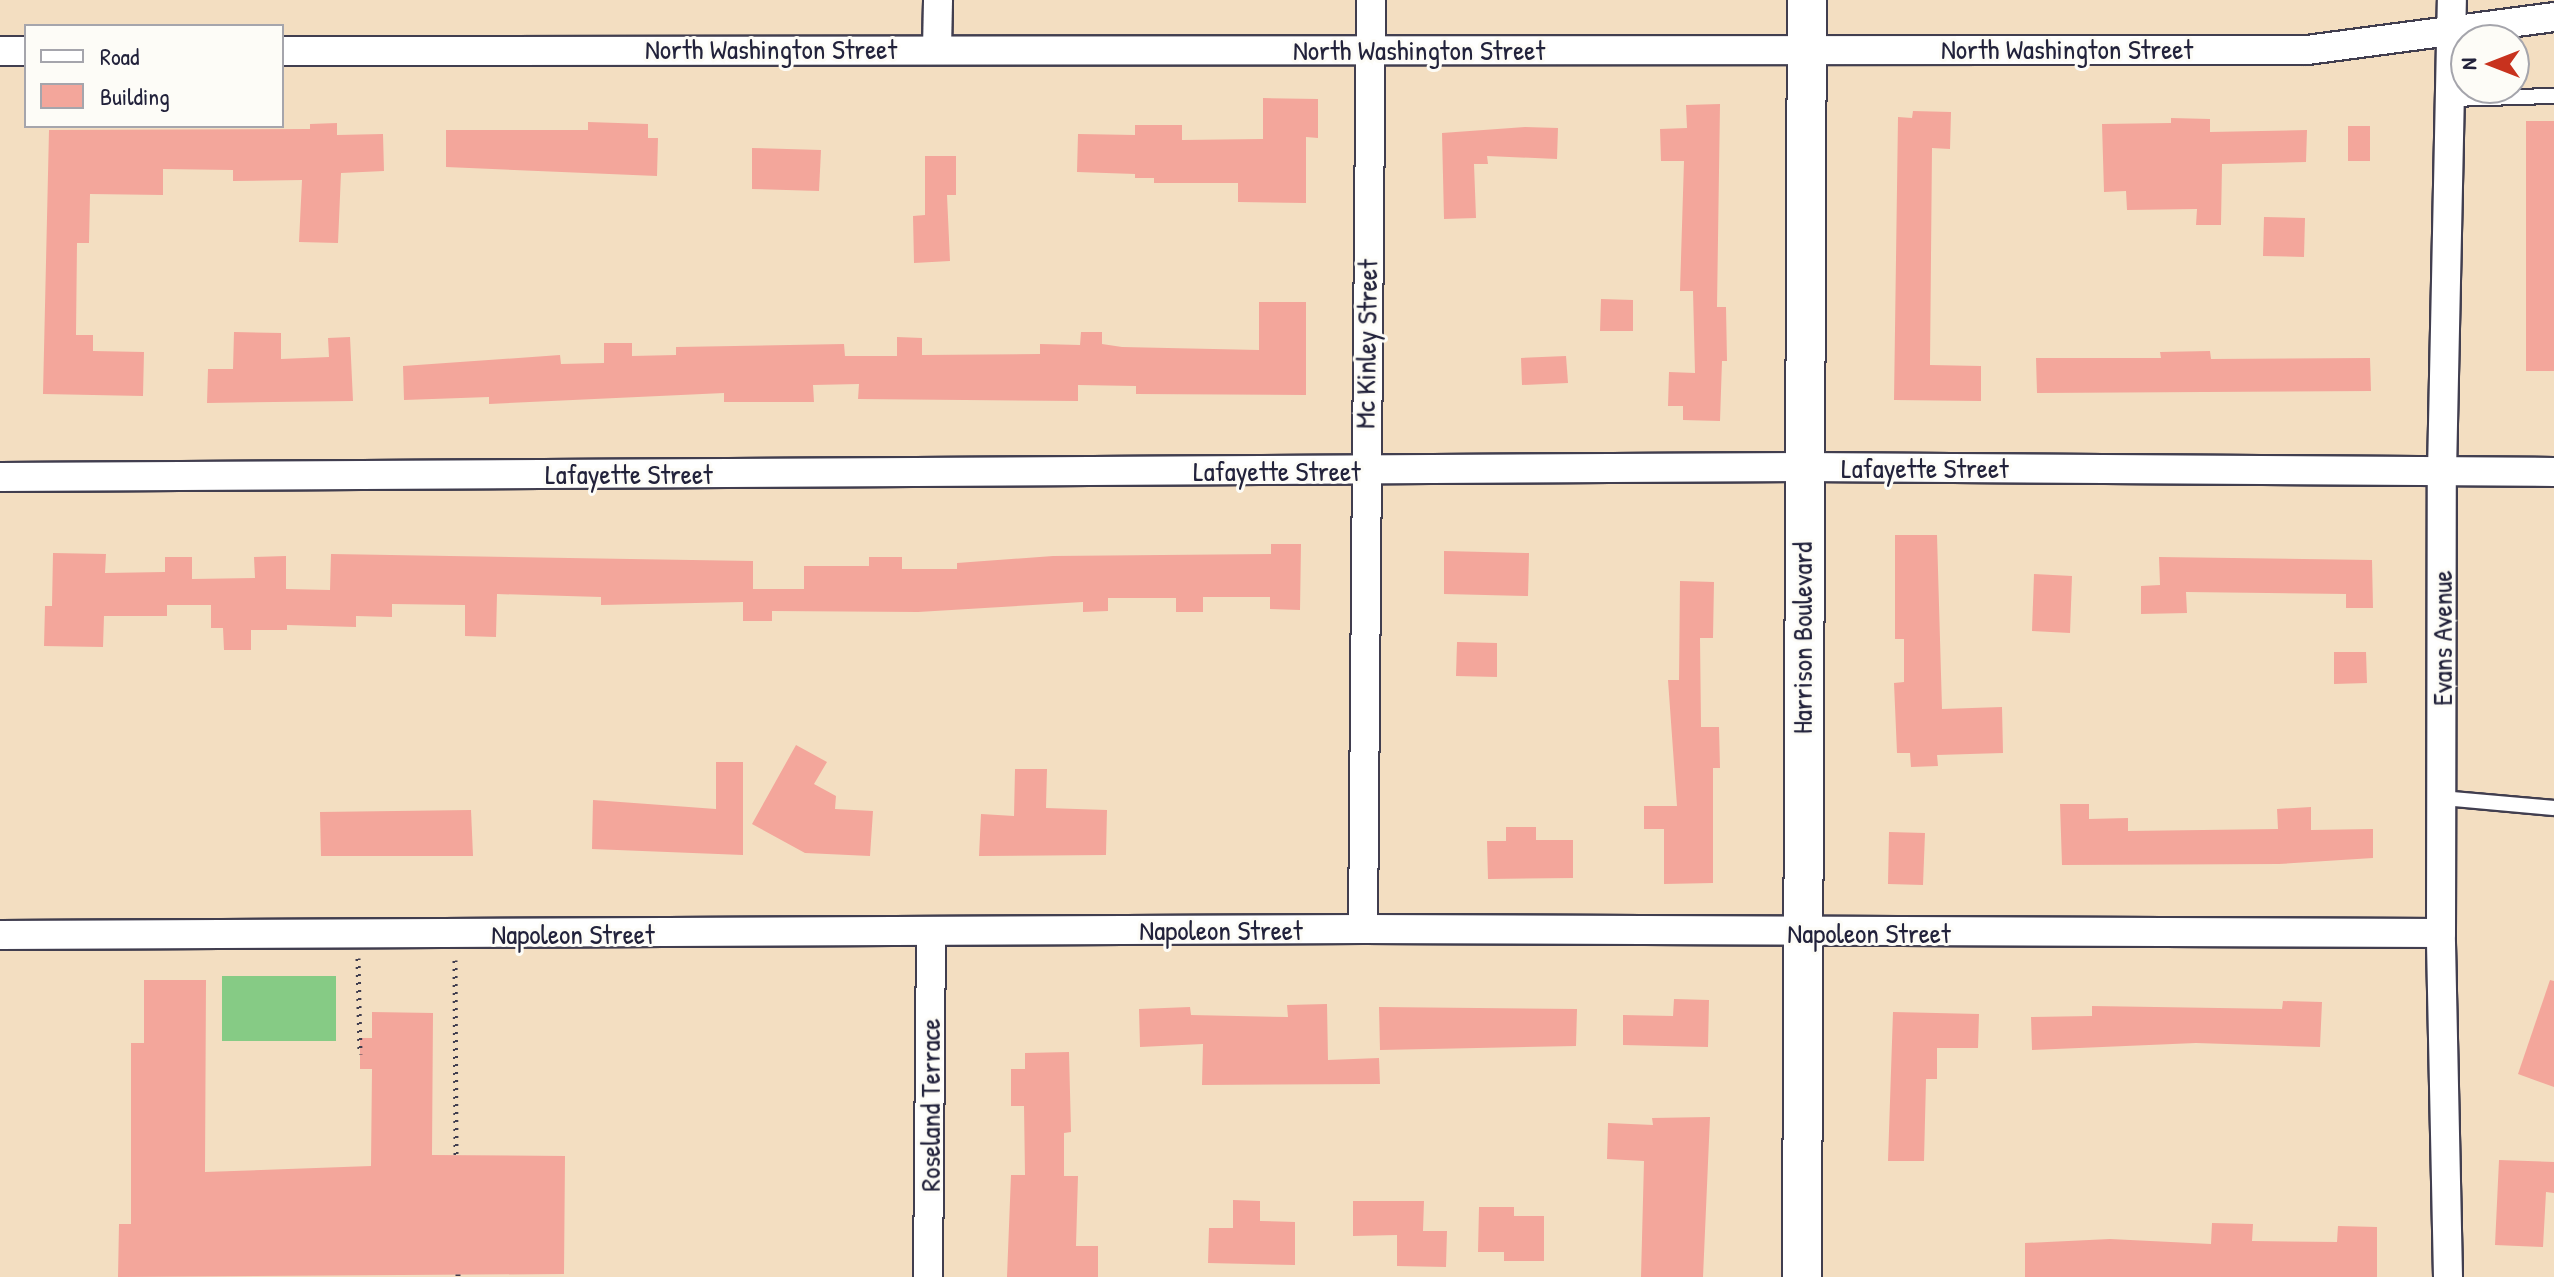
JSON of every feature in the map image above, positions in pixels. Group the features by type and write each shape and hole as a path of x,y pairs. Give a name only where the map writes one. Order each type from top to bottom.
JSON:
{"street":[{"path":"937,49 938,0"},
{"name":"Mc Kinley Street","path":"1363,929 1364,470 1371,0"},
{"name":"Harrison Boulevard","path":"1802,1277 1800,933 1807,0"},
{"name":"Evans Avenue","path":"2452,0 2452,24"},
{"name":"North Washington Street","path":"2506,24 2554,17"},
{"name":"North Washington Street","path":"284,51 1371,51 1806,47 2307,50 2450,32"},
{"path":"0,51 24,51"},
{"name":"Evans Avenue","path":"2448,1277 2441,933 2442,472 2450,99"},
{"name":"Lafayette Street","path":"0,477 1803,467 2554,472"},
{"name":"Napoleon Street","path":"0,935 1363,929 2441,933"},
{"name":"Roseland Terrace","path":"928,1277 931,932"}],"lane":[{"path":"2530,97 2554,96"},
{"path":"2442,798 2554,808"}],"path":[{"path":"359,934 360,1054"},
{"path":"454,934 456,1155"}],"green space":[{"path":"222,976 336,976 336,1041 222,1041"}],"building":[{"path":"1263,98 1318,99 1318,138 1306,137 1306,203 1238,202 1238,183 1154,183 1154,178 1135,178 1135,174 1077,172 1078,134 1135,135 1135,125 1182,125 1182,140 1263,139"},
{"path":"1720,104 1717,307 1726,307 1727,361 1722,361 1720,421 1683,420 1683,406 1668,406 1669,372 1695,373 1693,291 1680,291 1684,161 1661,161 1660,129 1687,128 1686,105"},
{"path":"1913,111 1951,112 1950,149 1932,148 1930,365 1981,366 1981,401 1894,400 1898,117 1912,118"},
{"path":"2171,118 2210,119 2210,132 2307,130 2306,162 2222,164 2221,225 2196,225 2197,209 2127,210 2126,191 2104,192 2102,124 2171,123"},
{"path":"2526,121 2554,121 2554,371 2526,371"},
{"path":"588,122 648,124 648,138 658,138 657,176 446,167 446,130 588,130"},
{"path":"337,123 337,135 383,134 384,171 341,173 338,243 299,242 302,180 233,181 233,170 163,169 163,195 90,194 89,243 77,243 76,335 93,335 93,351 144,352 143,396 43,394 49,130 310,129 310,124"},
{"path":"2348,126 2370,126 2370,161 2348,161"},
{"path":"1525,127 1558,128 1557,159 1487,156 1488,164 1474,164 1476,218 1444,219 1442,133"},
{"path":"752,148 821,150 819,191 752,189"},
{"path":"925,156 956,156 956,195 947,195 950,261 914,263 913,216 925,215"},
{"path":"2264,217 2305,218 2304,257 2263,256"},
{"path":"1601,299 1633,300 1633,331 1600,331"},
{"path":"1259,302 1306,302 1306,395 1136,394 1136,386 1078,385 1078,401 858,399 859,384 813,385 814,402 724,402 724,393 489,404 489,397 404,400 403,366 560,355 561,364 604,363 604,343 632,343 632,356 676,355 676,347 844,344 845,356 897,356 897,337 922,338 922,355 1040,354 1040,344 1080,345 1081,332 1102,332 1102,344 1122,347 1259,350"},
{"path":"234,332 281,333 281,359 329,357 328,338 350,337 353,401 207,403 208,369 233,369"},
{"path":"2210,351 2211,359 2370,358 2371,391 2037,393 2036,358 2161,358 2160,352"},
{"path":"1566,356 1568,383 1522,385 1521,358"},
{"path":"1895,535 1937,535 1942,709 2002,707 2003,753 1937,755 1938,766 1911,767 1910,753 1897,753 1894,683 1904,682 1904,639 1895,639"},
{"path":"1271,544 1301,544 1300,610 1270,609 1270,597 1203,597 1203,612 1176,612 1176,598 1108,598 1108,611 1083,612 1083,602 918,612 772,611 772,621 743,621 743,602 601,605 601,597 497,594 496,637 465,636 465,605 392,604 392,617 356,616 356,627 287,625 287,630 251,630 251,650 224,650 223,628 211,628 211,605 167,605 167,616 104,616 103,647 44,646 45,606 52,606 53,553 106,554 105,573 165,572 165,557 192,557 192,579 255,578 254,557 286,556 286,589 330,590 331,554 753,561 753,589 804,589 804,566 869,566 869,557 902,557 902,569 957,569 957,563 1053,556 1271,554"},
{"path":"1444,551 1529,553 1528,596 1444,594"},
{"path":"2159,557 2372,560 2373,608 2346,608 2346,594 2186,592 2187,613 2141,614 2141,586 2160,585"},
{"path":"2034,574 2072,576 2070,633 2032,631"},
{"path":"1680,581 1714,582 1713,638 1700,638 1701,727 1719,727 1720,768 1713,768 1713,883 1664,884 1664,829 1644,829 1644,806 1677,806 1668,680 1679,680"},
{"path":"1457,642 1497,643 1497,677 1456,676"},
{"path":"2334,652 2366,652 2367,683 2334,684"},
{"path":"796,745 827,762 814,784 836,796 835,809 873,811 870,856 805,853 752,824"},
{"path":"716,762 743,762 743,855 592,849 593,800 716,809"},
{"path":"1015,769 1047,769 1046,808 1107,810 1106,855 979,856 981,814 1014,816"},
{"path":"2060,804 2089,804 2089,819 2128,818 2128,831 2278,829 2277,809 2311,807 2311,830 2373,829 2373,858 2279,864 2062,865"},
{"path":"471,810 473,856 321,856 320,812"},
{"path":"1506,827 1536,827 1536,840 1573,840 1573,878 1488,879 1487,841 1506,841"},
{"path":"1889,832 1925,833 1923,885 1888,884"},
{"path":"144,980 206,980 205,1172 371,1166 372,1069 360,1069 360,1038 372,1038 372,1012 433,1013 432,1155 565,1156 564,1274 118,1277 119,1224 131,1224 131,1043 144,1043"},
{"path":"2550,980 2554,981 2554,1087 2518,1074"},
{"path":"1674,999 1709,1000 1708,1047 1623,1045 1623,1015 1673,1016"},
{"path":"2283,1001 2322,1002 2320,1047 2196,1043 2032,1050 2031,1017 2092,1016 2092,1006 2282,1009"},
{"path":"1327,1004 1328,1060 1379,1058 1380,1084 1202,1085 1203,1044 1140,1047 1139,1009 1190,1007 1191,1015 1288,1017 1287,1005"},
{"path":"1379,1007 1577,1009 1576,1046 1380,1050"},
{"path":"1893,1012 1979,1014 1978,1048 1937,1048 1937,1079 1926,1079 1924,1161 1888,1161"},
{"path":"1069,1052 1071,1132 1064,1133 1064,1176 1078,1176 1076,1246 1098,1246 1098,1277 1007,1277 1011,1175 1025,1175 1024,1106 1011,1106 1011,1069 1025,1069 1025,1053"},
{"path":"1710,1117 1703,1277 1641,1277 1644,1161 1607,1159 1608,1123 1653,1125 1652,1118"},
{"path":"2499,1160 2554,1162 2554,1193 2546,1192 2543,1247 2495,1245"},
{"path":"1233,1200 1260,1201 1260,1221 1295,1222 1295,1265 1208,1263 1209,1228 1233,1228"},
{"path":"1353,1201 1424,1201 1423,1231 1447,1231 1446,1267 1397,1266 1397,1235 1353,1236"},
{"path":"1479,1207 1514,1207 1514,1216 1544,1216 1544,1261 1504,1261 1504,1252 1478,1252"},
{"path":"2212,1223 2253,1224 2252,1241 2337,1242 2338,1226 2377,1227 2377,1277 2025,1277 2025,1243 2110,1239 2211,1244"}]}
